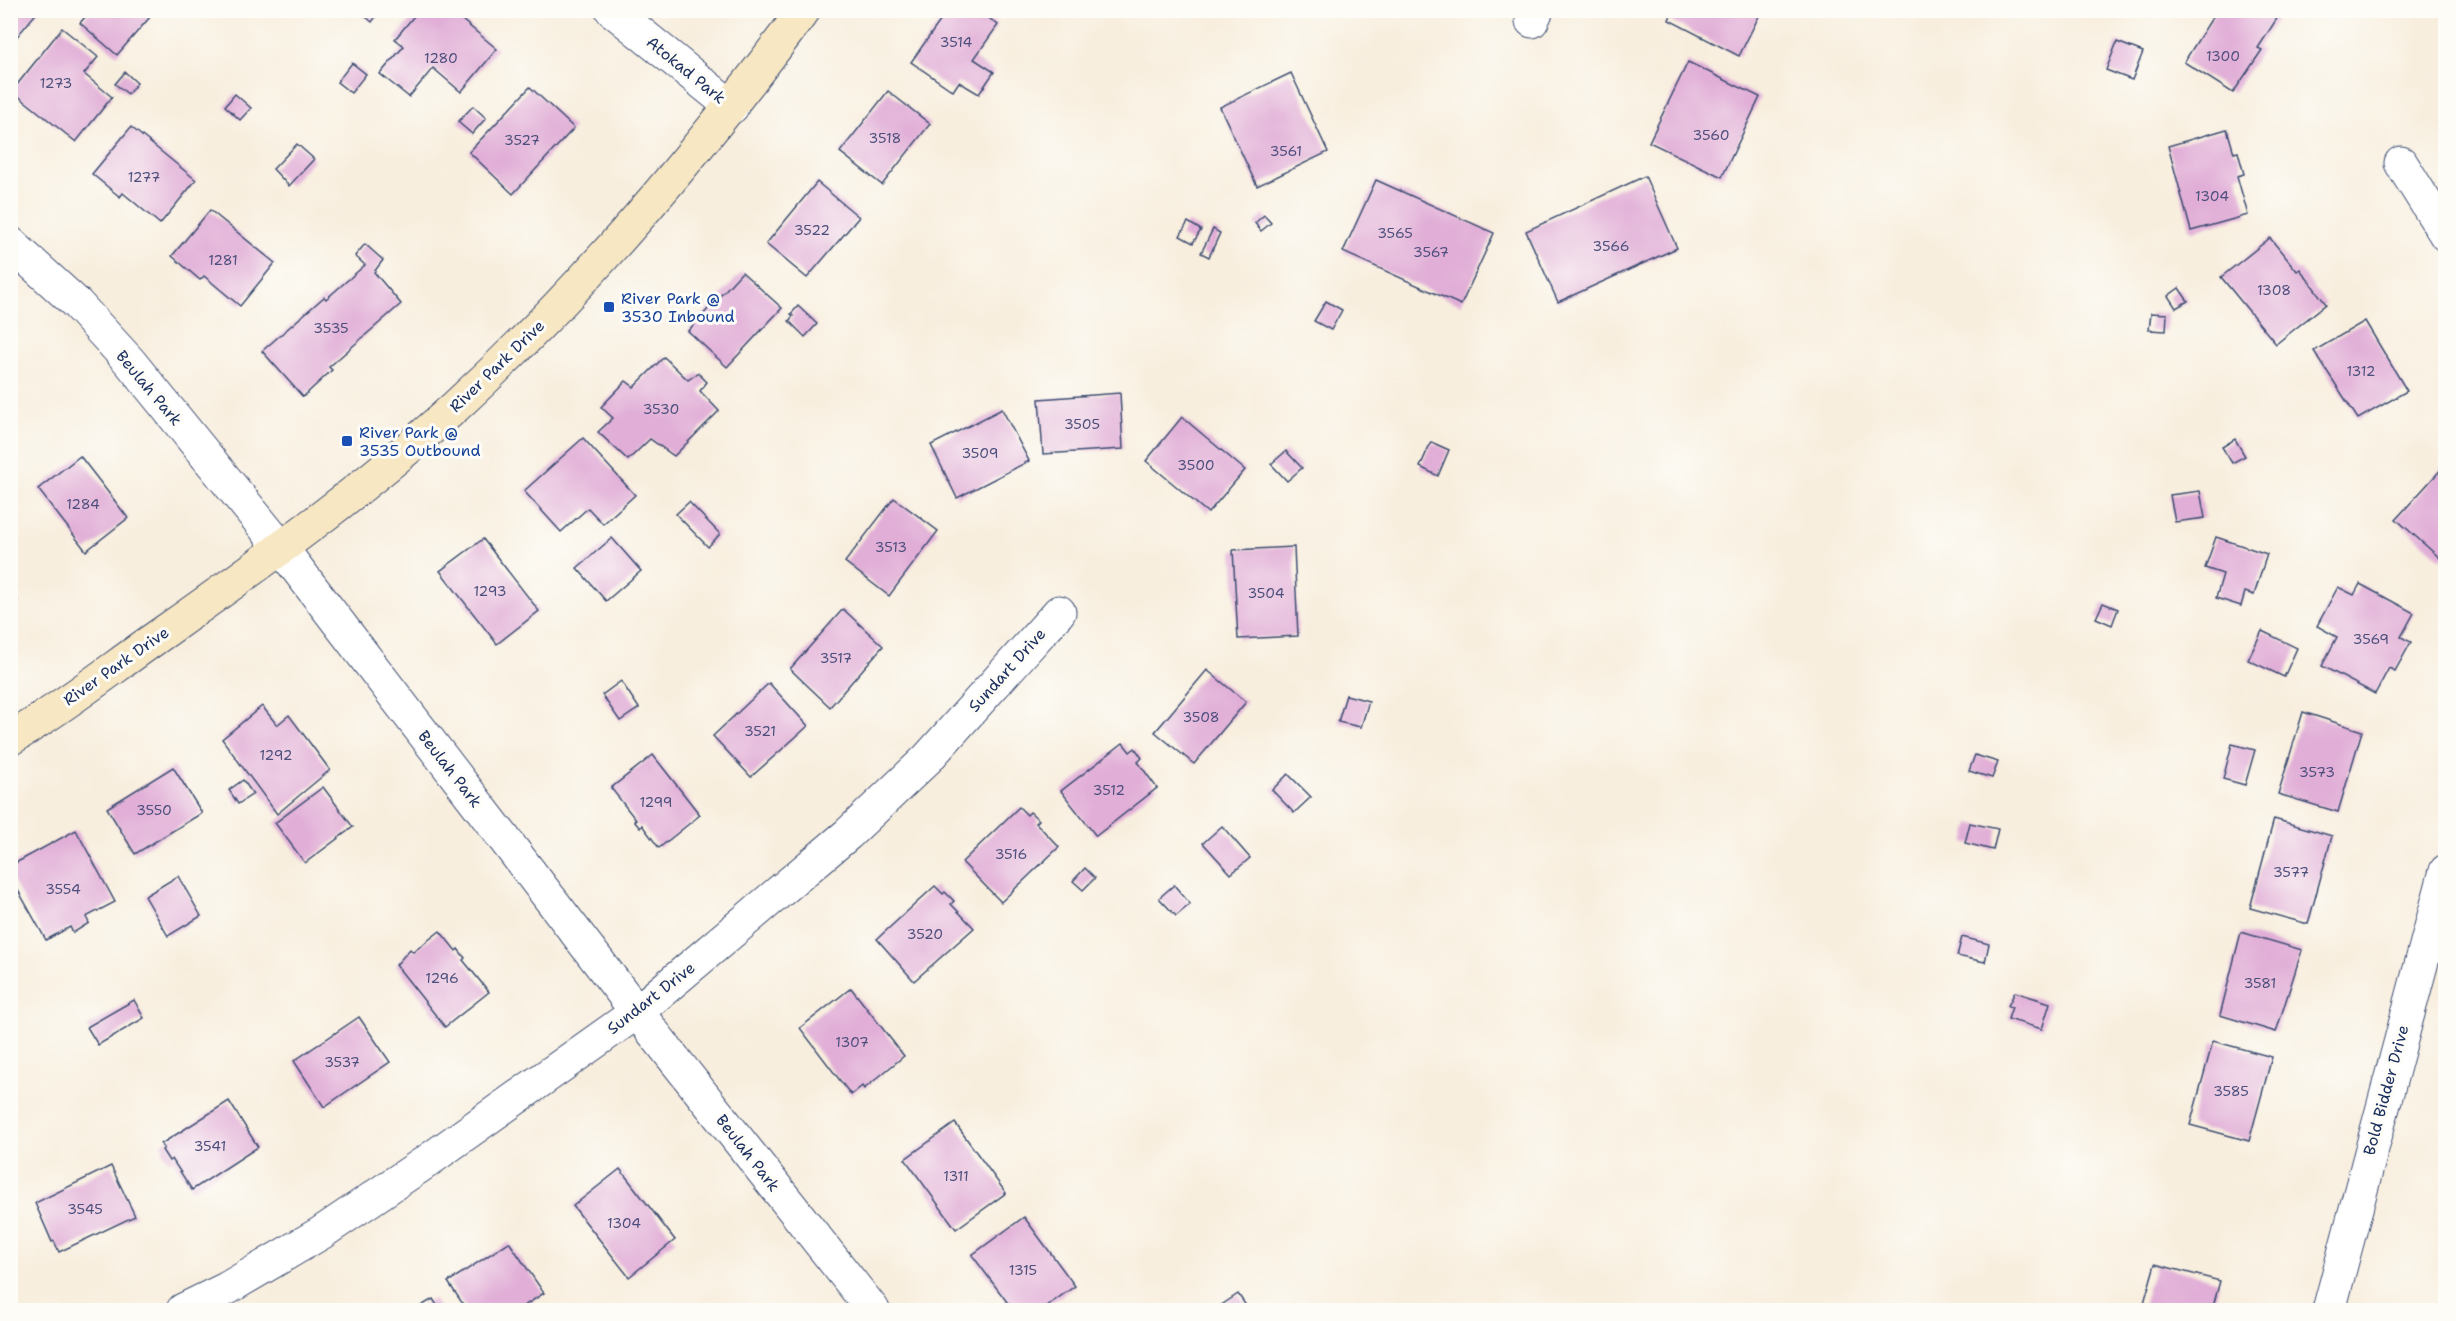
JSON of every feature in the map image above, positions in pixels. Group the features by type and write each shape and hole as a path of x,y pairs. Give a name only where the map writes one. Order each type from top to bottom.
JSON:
{"street":[{"name":"Atokad Park","path":"612,10 732,107"},
{"name":"River Park Drive","path":"10,739 282,549 453,408 527,339 583,279 732,107 804,10"},
{"path":"2401,163 2445,235"},
{"name":"Beulah Park","path":"10,243 77,304 130,362 282,549 637,1012 873,1311"},
{"name":"Sundart Drive","path":"183,1311 226,1289 321,1233 426,1162 637,1012 848,834 927,759 1059,612"},
{"name":"Bold Bidder Drive","path":"2329,1311 2445,871"}],"building":[{"path":"10,10 39,10 10,45"},
{"path":"91,10 142,10 150,17 117,55 80,23"},
{"path":"358,10 381,10 372,22"},
{"path":"419,10 450,10 497,49 461,92 433,68 409,97 380,74 404,46 395,39"},
{"path":"948,10 978,10 998,25 974,59 994,72 979,94 959,82 953,91 911,62"},
{"path":"1673,10 1762,10 1739,56 1669,20"},
{"path":"2217,10 2267,10 2278,17 2258,48 2262,50 2233,93 2184,62"},
{"path":"62,28 98,57 84,74 112,97 76,142 12,91"},
{"path":"2117,42 2143,52 2132,80 2106,70"},
{"path":"1688,62 1760,97 1722,177 1649,142"},
{"path":"352,63 366,74 351,93 337,82"},
{"path":"125,72 137,83 128,94 115,84"},
{"path":"1291,73 1328,152 1257,186 1220,107"},
{"path":"530,87 574,128 513,194 469,152"},
{"path":"888,91 930,124 882,185 840,152"},
{"path":"235,94 251,108 240,120 225,106"},
{"path":"473,106 486,118 472,134 458,122"},
{"path":"131,127 196,180 160,224 123,193 120,197 92,174"},
{"path":"2227,129 2234,153 2238,152 2244,174 2237,176 2248,215 2191,231 2168,146"},
{"path":"297,144 314,159 289,186 273,169"},
{"path":"1645,176 1677,248 1558,302 1526,231"},
{"path":"1376,180 1494,233 1461,305 1343,252"},
{"path":"817,182 859,217 807,278 766,244"},
{"path":"210,210 275,263 240,306 204,276 200,280 172,256"},
{"path":"1264,215 1271,223 1261,231 1255,223"},
{"path":"1188,222 1201,230 1193,243 1180,236"},
{"path":"1213,229 1220,233 1209,257 1201,253"},
{"path":"2270,238 2297,271 2300,269 2326,304 2276,344 2221,277"},
{"path":"365,244 383,260 374,272 401,304 329,367 332,370 303,397 262,351 365,265 355,256"},
{"path":"742,272 782,308 727,367 688,331"},
{"path":"2179,288 2188,301 2176,308 2168,296"},
{"path":"1326,301 1342,310 1331,330 1314,321"},
{"path":"798,306 817,324 805,337 789,321 793,316 791,314"},
{"path":"2151,313 2167,314 2166,331 2149,330"},
{"path":"2365,321 2407,391 2358,419 2314,351"},
{"path":"664,357 688,380 698,373 707,382 700,391 719,411 674,456 650,439 628,460 598,432 613,418 601,407 626,381 634,387"},
{"path":"1120,393 1123,449 1043,454 1039,399"},
{"path":"1002,409 1029,461 957,498 931,445"},
{"path":"1182,417 1245,470 1208,513 1146,461"},
{"path":"583,438 635,495 603,524 588,508 561,532 524,491"},
{"path":"2235,439 2245,456 2232,463 2222,447"},
{"path":"1431,442 1449,450 1438,476 1420,467"},
{"path":"1286,451 1302,468 1287,481 1271,464"},
{"path":"80,456 128,518 86,551 38,489"},
{"path":"2446,464 2446,554 2441,559 2396,519"},
{"path":"2200,491 2205,518 2175,522 2170,495"},
{"path":"894,498 938,531 889,596 845,562"},
{"path":"689,502 720,534 708,547 676,514"},
{"path":"2216,537 2267,554 2254,595 2245,592 2241,606 2216,598 2223,574 2205,568"},
{"path":"612,538 641,571 606,601 577,568"},
{"path":"483,539 539,611 497,644 440,571"},
{"path":"1294,547 1298,636 1238,639 1233,550"},
{"path":"2360,584 2414,613 2401,637 2411,642 2395,671 2389,668 2375,694 2322,666 2337,637 2317,626 2338,587 2354,595"},
{"path":"10,589 18,601 10,605"},
{"path":"2103,603 2118,609 2112,625 2096,618"},
{"path":"843,609 883,646 830,707 790,669"},
{"path":"2262,631 2297,648 2284,677 2248,660"},
{"path":"1207,670 1246,702 1194,764 1155,732"},
{"path":"621,681 639,708 620,721 602,695"},
{"path":"769,683 808,726 751,777 713,736"},
{"path":"1346,695 1369,701 1361,727 1338,722"},
{"path":"262,706 277,725 289,715 330,770 277,814 222,739"},
{"path":"2303,712 2362,731 2338,812 2278,794"},
{"path":"1123,743 1130,752 1135,748 1142,758 1138,762 1157,788 1096,836 1061,791"},
{"path":"2232,744 2255,750 2245,785 2223,779"},
{"path":"653,755 700,815 659,848 642,825 640,828 634,821 636,820 611,788"},
{"path":"1975,755 1998,762 1992,778 1969,771"},
{"path":"173,767 202,813 135,854 107,808"},
{"path":"1288,774 1311,797 1294,813 1272,790"},
{"path":"243,780 253,794 238,804 229,790"},
{"path":"323,787 353,827 305,863 275,823"},
{"path":"1019,807 1027,815 1030,812 1039,820 1036,823 1059,847 1001,902 962,862"},
{"path":"2274,819 2332,836 2308,924 2250,908"},
{"path":"1970,823 1998,829 1993,850 1965,843"},
{"path":"1222,826 1250,858 1231,874 1203,843"},
{"path":"76,830 115,902 86,917 89,923 73,933 70,927 46,940 10,876 10,866"},
{"path":"1085,868 1095,878 1083,890 1073,881"},
{"path":"178,876 201,916 168,936 145,896"},
{"path":"1174,885 1190,904 1176,916 1159,898"},
{"path":"935,886 954,901 951,904 974,928 914,981 877,939"},
{"path":"440,931 456,951 458,949 465,958 463,960 489,992 445,1027 396,965 410,949 413,952"},
{"path":"2241,932 2302,950 2276,1032 2220,1015"},
{"path":"1962,937 1989,944 1985,962 1957,956"},
{"path":"851,988 904,1056 864,1089 862,1086 851,1095 800,1028"},
{"path":"2015,992 2050,1003 2042,1029 2008,1019 2012,1007 2008,1006"},
{"path":"134,1000 144,1018 98,1045 87,1027"},
{"path":"359,1017 390,1062 324,1107 294,1061"},
{"path":"2213,1041 2272,1057 2249,1141 2190,1125"},
{"path":"229,1101 258,1147 192,1190 172,1159 169,1161 161,1144"},
{"path":"955,1123 1006,1193 956,1229 905,1159"},
{"path":"111,1166 135,1216 59,1252 54,1241 52,1242 35,1203"},
{"path":"620,1169 675,1240 629,1277 573,1206"},
{"path":"1024,1217 1075,1286 1041,1310 1013,1310 972,1255"},
{"path":"509,1242 544,1293 518,1310 467,1310 448,1282"},
{"path":"2155,1264 2220,1281 2212,1310 2142,1310"},
{"path":"1238,1294 1249,1310 1219,1310 1217,1308"},
{"path":"433,1299 440,1310 414,1310"}],"place":[{"name":"River Park @ 3530 Inbound","path":"609,307"},
{"name":"River Park @ 3535 Outbound","path":"347,441"}]}
